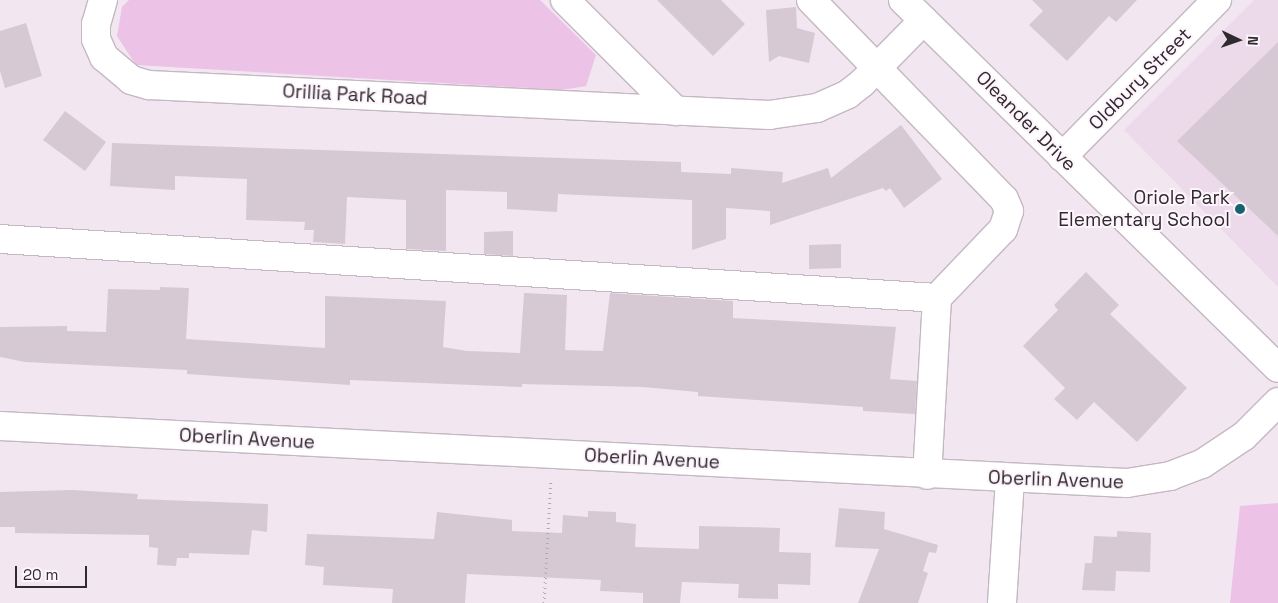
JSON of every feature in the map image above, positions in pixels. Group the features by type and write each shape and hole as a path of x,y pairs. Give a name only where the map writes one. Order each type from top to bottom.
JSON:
{"street":[{"name":"Orillia Park Road","path":"103,0 96,24 96,39 104,57 131,80 149,86 770,114 805,111 848,94 879,67 924,20"},
{"path":"565,0 676,111"},
{"path":"811,0 879,67 1004,199 1010,210 1003,229 938,298 927,475"},
{"name":"Oleander Drive","path":"903,0 1278,368"},
{"name":"Oldbury Street","path":"1062,157 1217,0"},
{"path":"0,240 938,298"},
{"name":"Oberlin Avenue","path":"0,426 927,475 1127,483 1170,476 1202,464 1244,436 1278,402"},
{"path":"1002,603 1010,479"}],"path":[{"path":"544,603 552,454"}],"shaded area":[{"path":"129,0 540,0 596,55 586,86 562,90 136,65 117,36 122,7"},
{"name":"Oriole Park Elementary School","path":"1254,0 1278,0 1278,287 1124,130"},
{"path":"1278,503 1278,603 1230,603 1240,506"}],"building":[{"path":"657,0 721,0 745,24 713,56"},
{"path":"1032,0 1137,0 1116,22 1109,16 1067,61 1029,25 1043,11"},
{"path":"796,7 797,28 815,33 809,63 779,56 769,62 766,10"},
{"path":"26,23 42,76 5,88 0,71 0,31"},
{"path":"1278,42 1278,236 1177,141"},
{"path":"65,111 106,142 85,171 43,140"},
{"path":"901,125 942,179 904,208 890,188 886,191 883,188 770,225 770,211 726,208 726,239 692,250 692,200 558,194 557,212 507,209 507,192 446,190 446,251 406,249 406,200 347,197 345,244 313,242 314,230 304,230 305,222 246,220 247,179 175,176 175,190 110,186 112,143 681,162 681,172 731,174 731,168 783,172 782,183 828,168 831,178"},
{"path":"513,231 513,256 484,254 484,232"},
{"path":"841,244 841,268 809,269 809,245"},
{"path":"1086,272 1119,305 1110,314 1187,388 1137,442 1094,402 1077,420 1054,399 1065,388 1023,346 1058,310 1054,305"},
{"path":"160,287 189,288 186,339 325,348 325,296 446,301 443,347 467,351 520,353 524,293 567,295 565,350 603,351 610,293 733,301 733,318 896,327 890,379 917,381 915,414 863,411 863,407 698,396 698,392 643,387 522,384 522,387 350,380 350,385 187,374 187,370 25,362 0,357 0,327 67,326 67,331 106,332 108,289 160,290"},
{"path":"72,490 138,494 137,499 268,504 267,532 252,530 249,555 189,553 189,558 177,558 176,566 157,565 158,548 149,547 149,535 15,533 15,527 0,527 0,492"},
{"path":"839,508 885,512 884,529 938,545 936,553 929,552 923,571 928,573 918,603 858,603 879,549 835,547"},
{"path":"588,511 616,512 616,522 636,524 635,547 699,549 699,526 780,528 779,552 811,553 810,585 778,584 778,599 738,598 739,584 682,582 680,603 643,603 643,593 600,591 601,580 467,574 465,603 392,603 393,589 323,585 324,567 305,565 307,534 434,539 437,512 512,520 512,531 562,533 563,515 588,517"},
{"path":"1117,531 1151,533 1150,572 1116,571 1115,591 1082,590 1085,563 1092,563 1094,536 1117,537"}],"place":[{"name":"Oriole Park Elementary School","path":"1240,209"}]}
